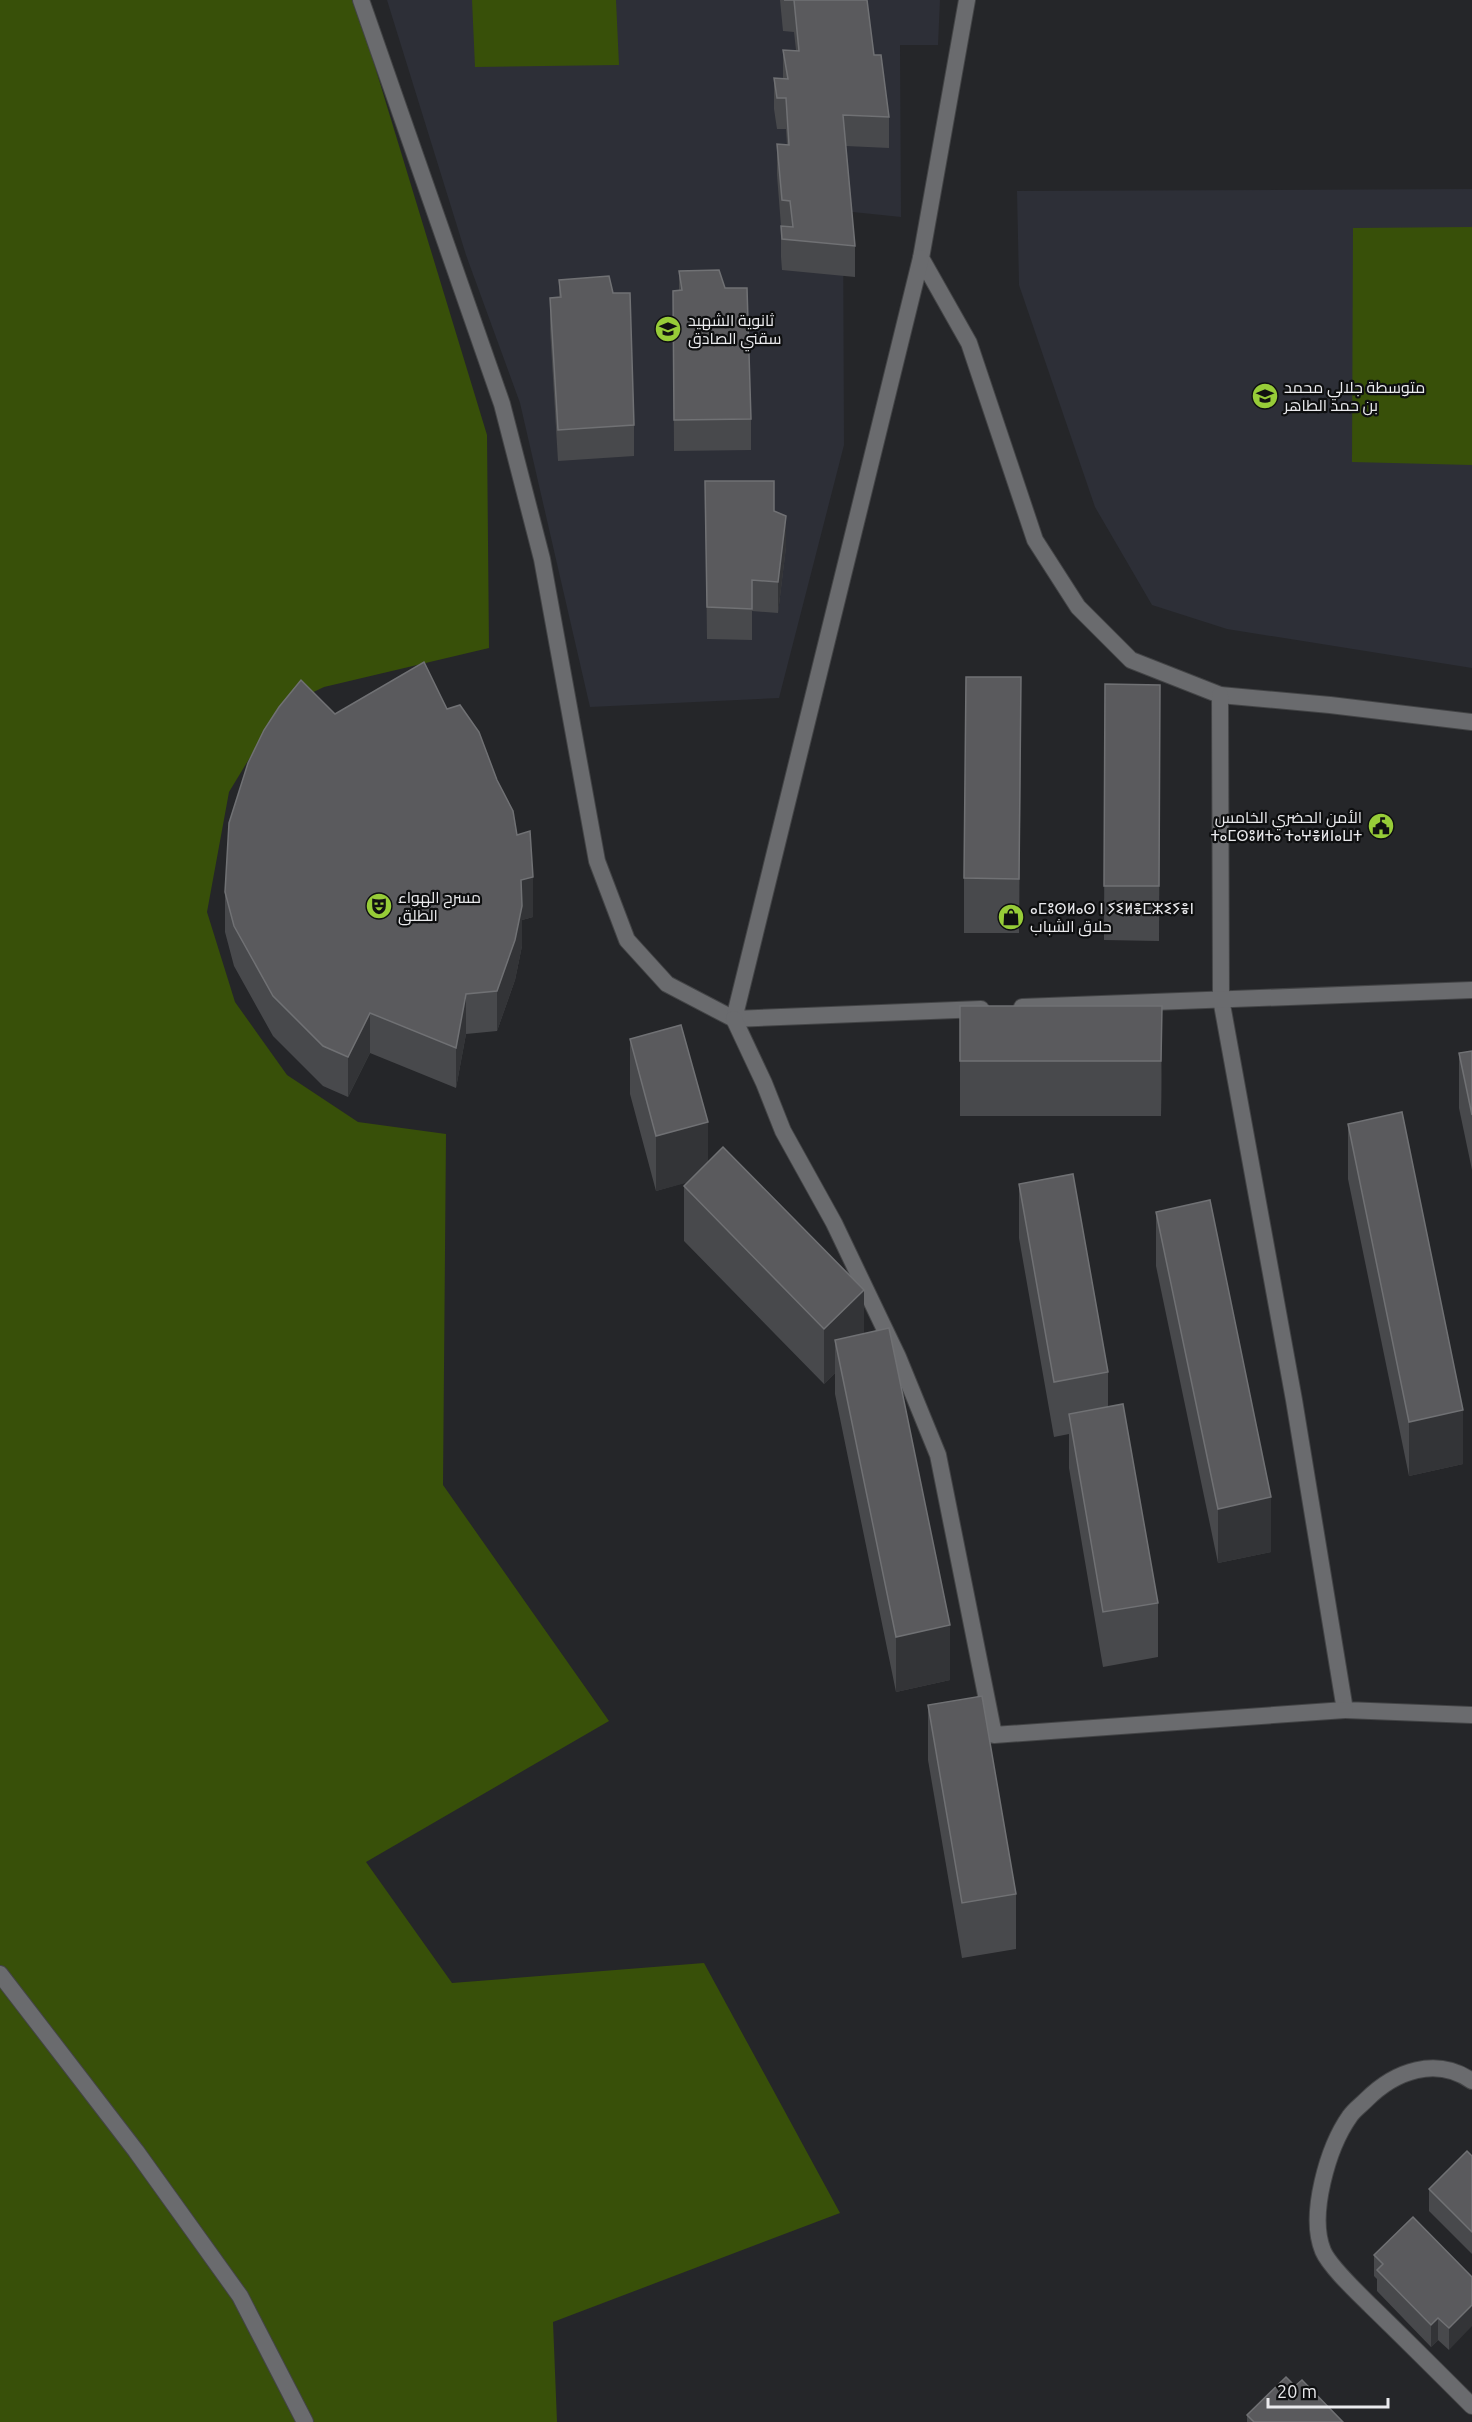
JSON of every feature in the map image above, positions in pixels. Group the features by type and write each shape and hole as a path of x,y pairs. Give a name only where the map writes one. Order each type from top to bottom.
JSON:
{"street":[{"path":"361,0 502,404 542,559 597,861 627,940 667,984 734,1019 1472,990"},
{"path":"967,0 921,258 734,1019 764,1083 783,1131 834,1223 898,1357 938,1455 994,1735 1345,1710 1472,1715"},
{"path":"921,258 969,343 1035,540 1078,607 1131,660 1220,695 1472,722"},
{"path":"1220,695 1221,999 1294,1400 1345,1710"},
{"path":"0,1974 136,2151 240,2296 305,2422"},
{"path":"1472,2081 1463,2075 1437,2067 1404,2072 1381,2085 1350,2115 1335,2145 1324,2181 1318,2229 1323,2252 1347,2282 1472,2406"}],"shaded area":[{"name":"ثانوية الشهيد سقني الصادق","path":"387,0 940,0 938,45 900,45 901,217 843,211 844,445 779,698 590,707 520,403 466,255"},
{"name":"متوسطة جلالي محمد بن حمد الطاهر","path":"1472,189 1472,668 1227,629 1152,605 1095,507 1019,285 1017,191"}],"green space":[{"path":"0,0 358,0 362,24 487,435 489,648 324,687 280,708 229,792 207,912 235,1002 287,1075 358,1122 446,1134 443,1485 609,1721 366,1862 452,1983 704,1963 840,2213 553,2322 557,2422 0,2422"},
{"path":"472,0 616,0 619,65 475,67"},
{"path":"1472,227 1472,465 1352,462 1353,228"}],"building":[{"path":"794,0 867,0 874,55 881,55 889,117 843,115 855,246 782,239 781,226 793,227 790,201 782,200 777,144 789,145 786,98 777,98 774,78 788,79 783,50 799,51"},
{"path":"719,270 725,288 747,288 751,419 674,420 673,291 682,290 679,271"},
{"path":"609,276 613,293 630,293 634,425 558,430 550,298 561,297 559,280"},
{"path":"705,481 774,481 774,511 786,516 778,582 752,580 752,609 707,607"},
{"name":"مسرح الهواء الطلق","path":"424,662 447,709 460,705 479,732 497,780 513,811 517,835 530,831 533,877 521,880 522,906 515,940 497,991 466,994 456,1048 370,1013 348,1057 323,1046 273,996 234,926 225,892 229,823 248,763 264,730 301,680 335,714"},
{"path":"966,677 1021,677 1019,879 964,878"},
{"path":"1105,684 1160,685 1159,886 1104,886"},
{"path":"960,1006 1162,1006 1161,1061 960,1061"},
{"path":"681,1025 708,1122 656,1136 630,1039"},
{"path":"1472,1051 1472,1115 1459,1053"},
{"path":"1402,1112 1463,1410 1409,1422 1348,1124"},
{"path":"723,1147 864,1290 824,1329 684,1186"},
{"path":"1073,1174 1108,1372 1054,1382 1019,1184"},
{"path":"1210,1200 1271,1497 1218,1509 1156,1212"},
{"path":"889,1328 950,1625 896,1637 835,1340"},
{"path":"1123,1404 1158,1603 1103,1612 1069,1414"},
{"path":"982,1696 1016,1894 962,1903 928,1705"},
{"path":"1467,2151 1472,2156 1472,2232 1429,2189"},
{"path":"1413,2217 1472,2277 1472,2305 1449,2328 1438,2318 1431,2325 1377,2270 1383,2264 1374,2255"},
{"path":"1286,2377 1295,2386 1302,2380 1343,2422 1254,2422 1247,2415"}],"place":[{"name":"ثانوية الشهيد سقني الصادق","path":"668,329"},
{"name":"متوسطة جلالي محمد بن حمد الطاهر","path":"1265,396"},
{"name":"الأمن الحضري الخامس ⵜⴰⵎⵙⵓⵍⵜⴰ ⵜⴰⵖⴻⵍⵏⴰⵡⵜ","path":"1381,826"},
{"name":"مسرح الهواء الطلق","path":"379,906"},
{"name":"ⴰⵎⵓⵙⵍⴰⵙ ⵏ ⵢⵉⵍⴻⵎⵣⵉⵢⴻⵏ حلاق الشباب","path":"1011,917"}]}
